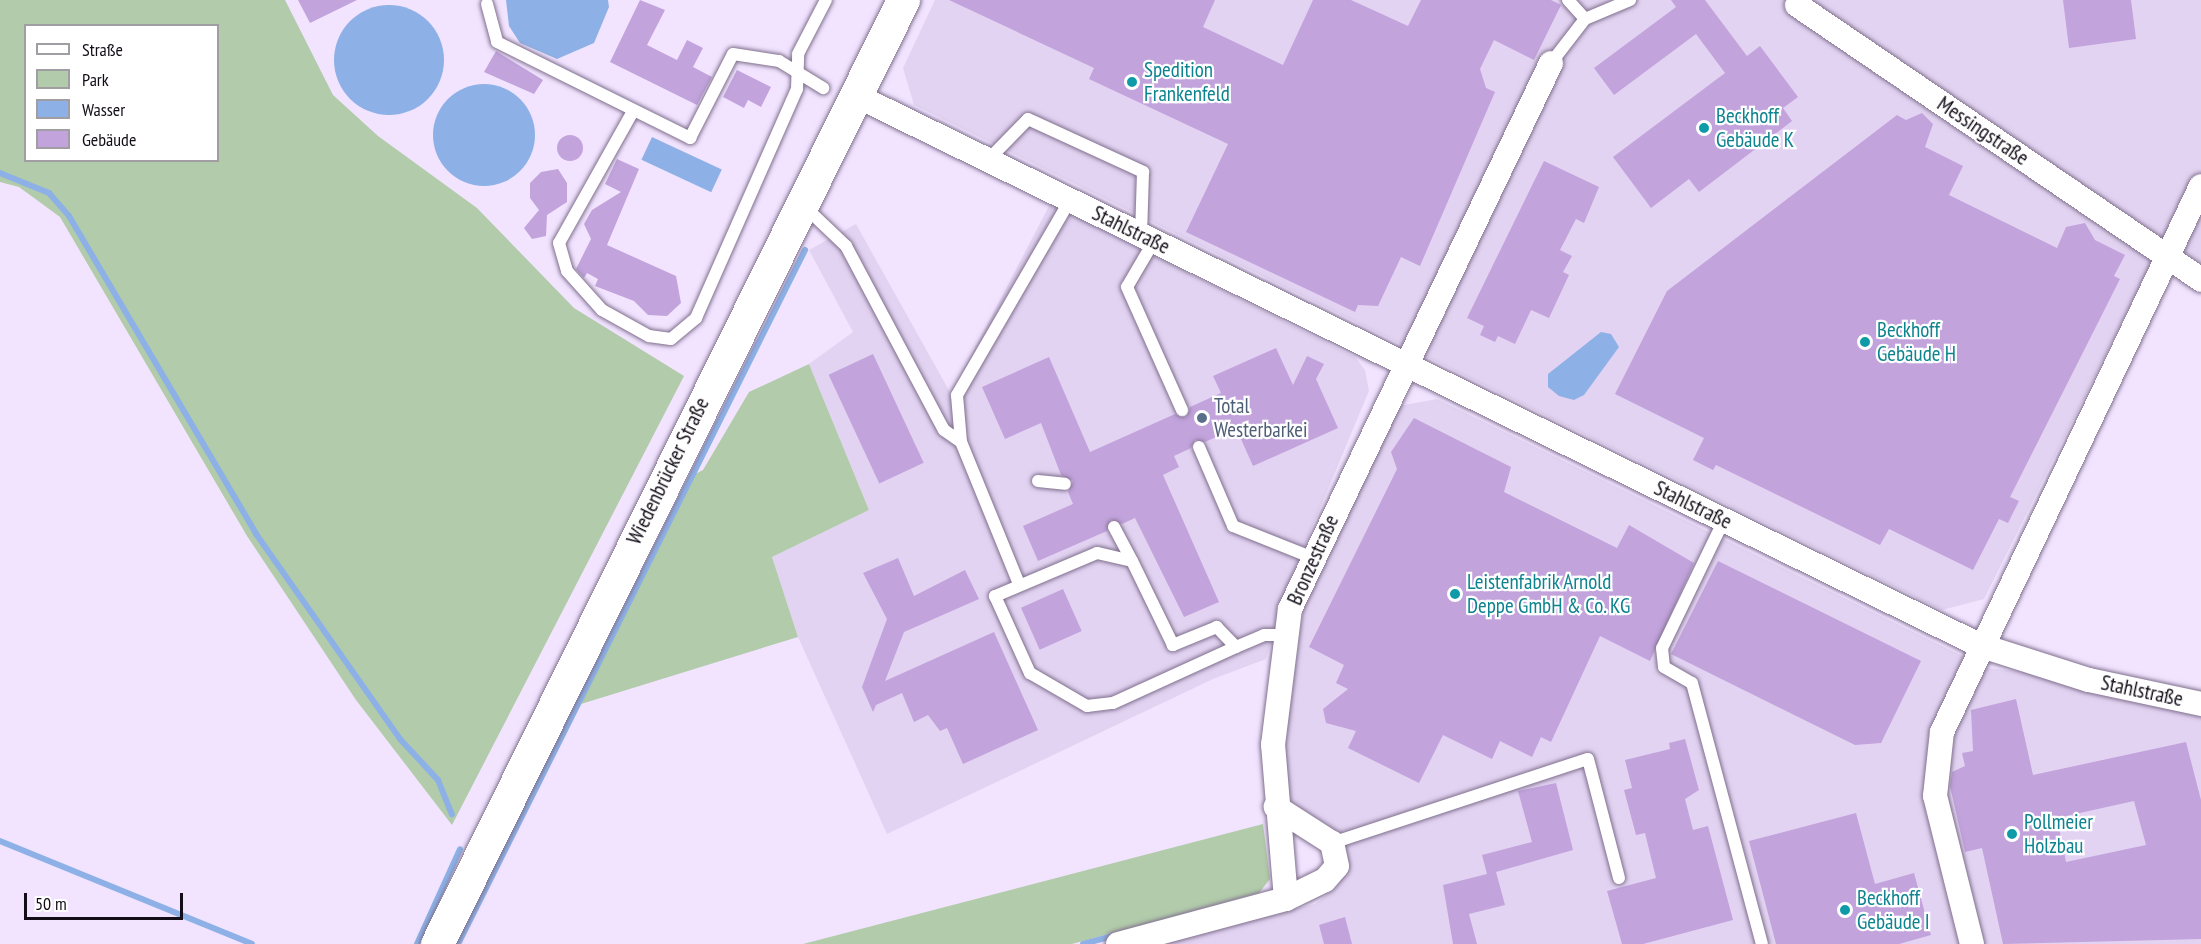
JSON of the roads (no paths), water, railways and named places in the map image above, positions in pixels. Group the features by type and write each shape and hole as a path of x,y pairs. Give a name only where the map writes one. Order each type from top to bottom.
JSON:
{"main road":[{"name":"Wiedenbrücker Straße","path":"437,944 903,0"}],"street":[{"name":"Messingstraße","path":"1793,3 2201,280"},
{"path":"1407,364 1551,63"},
{"name":"Stahlstraße","path":"855,95 1979,645 2089,680 2201,704"},
{"path":"1972,944 1935,796 1942,732 1979,645 2169,258 2201,186"},
{"name":"Bronzestraße","path":"1286,899 1276,807 1273,745 1290,609 1407,364"},
{"path":"1118,944 1286,899 1325,880 1337,866 1332,843 1276,807"}],"lane":[{"path":"632,113 559,243 567,271 602,310 649,336 670,339 696,318 797,89 798,54 826,0"},
{"path":"1568,0 1585,20"},
{"path":"1551,63 1585,20 1630,0"},
{"path":"487,4 497,42 632,113 690,138 733,54 779,61 823,88"},
{"path":"988,160 1028,119 1143,172 1148,238 1128,287 1182,410"},
{"path":"1019,584 961,442 957,395 1070,200"},
{"path":"801,203 846,246 944,430 961,442"},
{"path":"1199,447 1233,526 1313,558"},
{"path":"1038,481 1065,484"},
{"path":"1724,520 1662,648 1664,667 1692,683 1762,944"},
{"path":"1114,527 1173,645 1217,627 1236,648"},
{"path":"1132,561 1097,552 995,596 1030,673 1087,706 1113,703 1264,635 1287,635"},
{"path":"1332,843 1588,759 1619,878"}],"water":[{"path":"506,0 608,0 609,7 594,43 557,59 520,43 509,26"},
{"path":"389,5 410,10 428,21 439,39 444,60 439,81 428,99 410,110 389,115 368,110 350,99 339,81 334,60 339,39 350,21 368,10"},
{"path":"484,84 513,92 527,106 535,135 527,164 513,178 484,186 455,178 441,164 433,135 441,106 455,92"},
{"path":"652,137 722,170 711,192 641,160"},
{"path":"1601,332 1611,334 1619,347 1584,395 1574,400 1559,396 1548,387 1548,374"}],"waterway":[{"path":"0,173 49,193 69,216 256,534 400,739 438,780 452,814"},
{"path":"458,944 805,250"},
{"path":"0,841 252,944"},
{"path":"417,944 460,849"},
{"path":"1083,944 1116,935"}],"place":[{"name":"Spedition Frankenfeld","path":"1132,82"},
{"name":"Beckhoff Gebäude K","path":"1704,128"},
{"name":"Beckhoff Gebäude H","path":"1865,342"},
{"name":"Total Westerbarkei","path":"1202,418"},
{"name":"Leistenfabrik Arnold Deppe GmbH & Co. KG","path":"1455,594"},
{"name":"Pollmeier Holzbau","path":"2012,834"},
{"name":"Beckhoff Gebäude I","path":"1845,910"}]}
